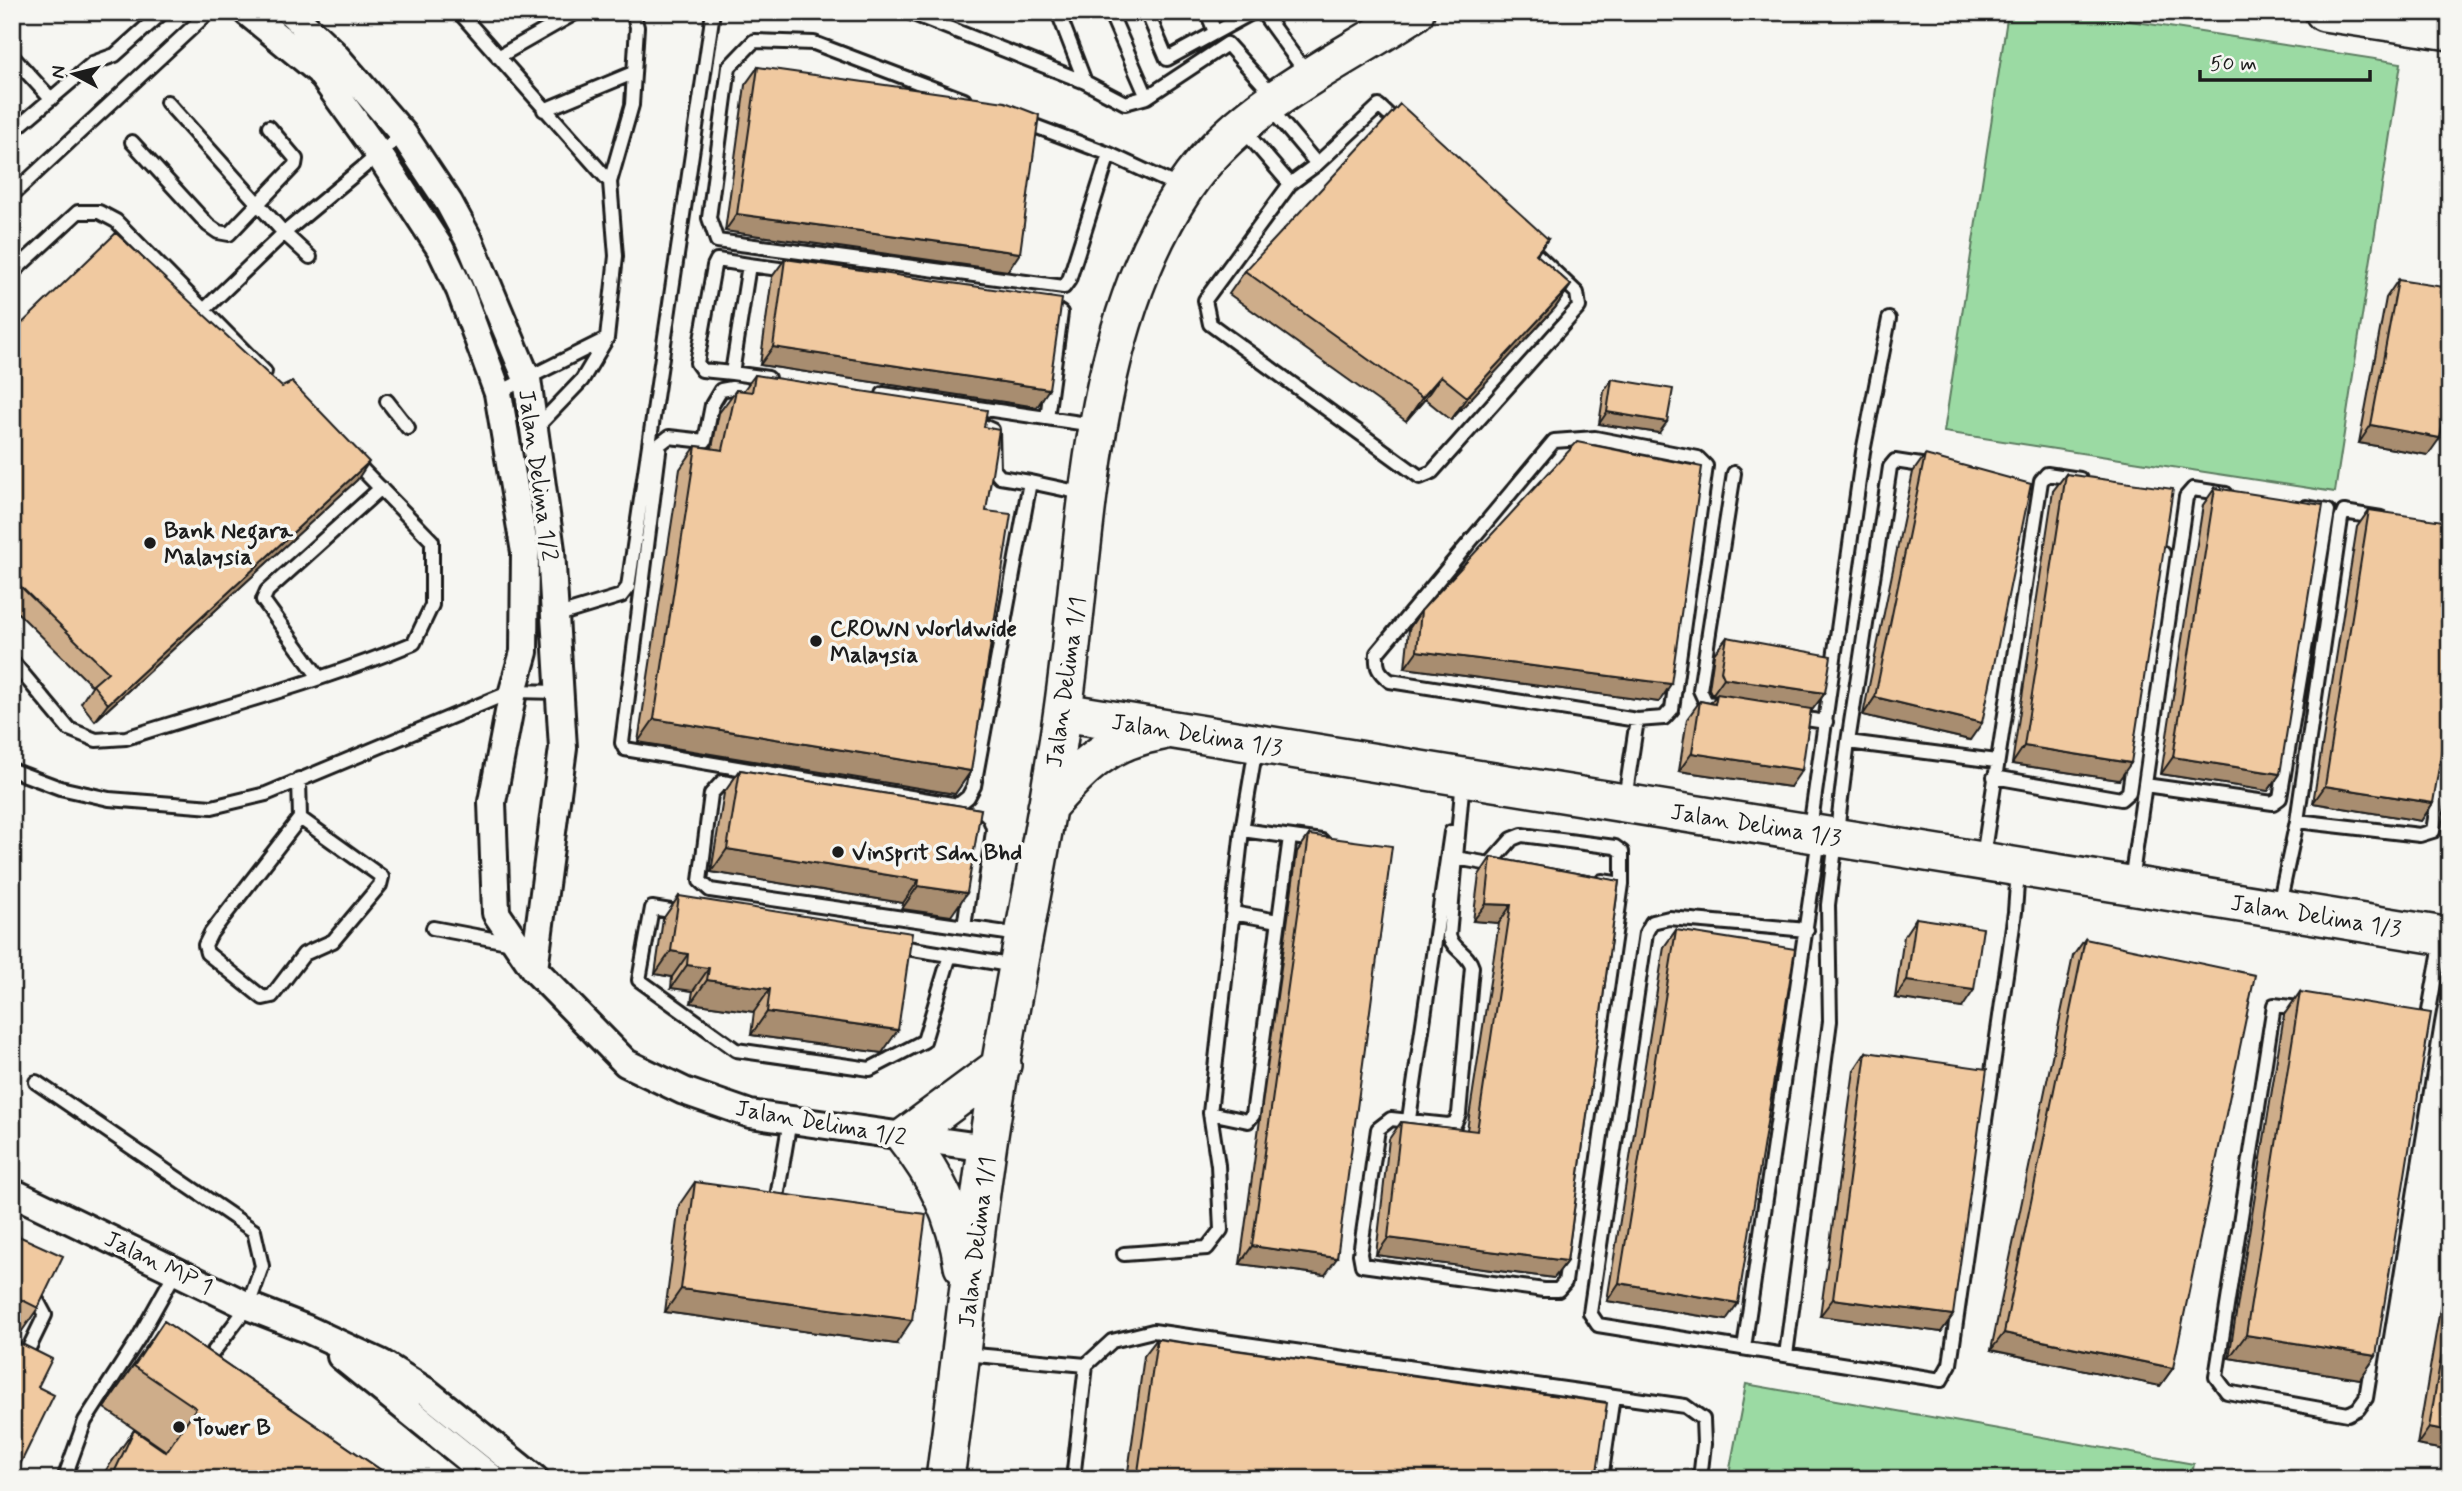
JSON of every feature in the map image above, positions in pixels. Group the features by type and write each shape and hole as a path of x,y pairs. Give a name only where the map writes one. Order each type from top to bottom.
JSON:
{"street":[{"name":"Jalan Delima 1/2","path":"247,12 319,71 378,153 440,248 460,290 498,393 525,552 524,652 513,691 492,802 496,913 626,1063 684,1091 737,1110 790,1121 987,1148"},
{"name":"Jalan Delima 1/2","path":"290,12 332,52 403,134 449,203 469,240 527,379 536,428 551,550 563,748 529,953"},
{"name":"Jalan Delima 1/1","path":"945,1479 987,1148 1063,712 1099,426 1115,342 1129,298 1184,189 1213,150 1261,110 1415,12"},
{"path":"2324,12 2450,31"},
{"name":"Jalan Delima 1/3","path":"1063,712 2446,936"},
{"path":"1047,807 1084,766 1130,737 1170,729"},
{"path":"968,1304 960,1241 951,1213 939,1186 905,1137 1002,1065"},
{"name":"Jalan MP 1","path":"12,1192 248,1306 307,1329 380,1363 427,1392 535,1479"},
{"name":"Jalan MP 1","path":"307,1329 493,1479"}],"lane":[{"path":"12,132 93,63 116,55 163,12"},
{"path":"12,195 209,12"},
{"path":"459,12 610,182"},
{"path":"498,57 577,12"},
{"path":"536,428 582,380 607,338 616,256 610,182 632,106 636,27 633,12"},
{"path":"555,616 621,596 628,587 713,12"},
{"path":"908,12 1085,82 1125,103 1147,96 1227,44 1261,110 1290,184"},
{"path":"1058,12 1085,82"},
{"path":"1110,12 1147,96"},
{"path":"1147,12 1167,59 1252,12"},
{"path":"1207,12 1215,32"},
{"path":"1262,12 1309,78"},
{"path":"981,106 814,43 754,41 729,67 709,218 718,240 1064,287 1109,154"},
{"path":"12,56 51,99"},
{"path":"544,110 633,73"},
{"path":"167,102 284,233 310,257"},
{"path":"1379,106 1577,293 1579,307 1432,472 1420,477 1210,324 1205,300 1290,184 1317,164 1379,106"},
{"path":"1261,110 1317,164"},
{"path":"1006,116 1109,154 1184,189"},
{"path":"132,142 218,232 229,234 296,165 296,159 269,127"},
{"path":"204,310 284,233 403,134"},
{"path":"12,273 78,212 99,212 116,221 273,380"},
{"path":"782,380 702,370 697,363 714,266 717,260 805,272"},
{"path":"732,373 749,265"},
{"path":"1040,304 1053,306 1061,313 1047,418"},
{"path":"1744,1348 1821,835 1829,659 1863,452 1889,319"},
{"path":"498,393 607,338"},
{"path":"1030,482 974,786 968,797 957,805 625,749 622,743 660,444 669,438 705,442 712,405 721,390 732,388 983,426 992,430 993,469 1000,477 1030,482 1090,495"},
{"path":"875,393 1099,426"},
{"path":"387,401 408,428"},
{"path":"1595,438 1698,458 1706,466 1672,709 1664,718 1637,720 1390,681 1376,667 1377,653 1554,441 1595,438"},
{"path":"12,661 69,729 96,740 126,738 318,676 357,667 414,643 432,605 432,541 342,449"},
{"path":"1786,1355 1830,1021 1828,905 1821,835 1848,742 1890,467 1895,461 1945,468"},
{"path":"1733,707 1706,703 1700,690 1714,641 1734,473"},
{"path":"1982,861 2041,481 2047,474 2100,481"},
{"path":"318,676 263,600 267,591 381,488"},
{"path":"2130,885 2186,497 2193,489 2233,495"},
{"path":"2145,785 2273,803 2280,797 2328,511 2287,504"},
{"path":"2278,909 2297,821 2341,519 2344,512 2397,521"},
{"path":"1994,777 2121,799 2129,792 2165,540"},
{"path":"12,770 60,788 108,799 212,807 266,794 513,691 560,692"},
{"path":"1773,714 1826,722"},
{"path":"1624,803 1637,720"},
{"path":"2297,821 2420,835 2433,831 2450,723"},
{"path":"1848,742 1997,761"},
{"path":"1124,1254 1208,1248 1215,1242 1221,1230 1218,1165 1210,1114 1242,830 1256,743"},
{"path":"1460,776 1449,936 1451,943 1470,960 1472,967 1459,1114 1455,1123 1448,1125 1391,1119 1378,1129 1360,1254 1362,1265 1558,1290 1565,1282 1622,884 1622,852 1615,846 1522,835 1512,839 1490,864"},
{"path":"1409,1119 1460,776"},
{"path":"299,779 300,818 211,933 205,945 207,953 263,998 272,996 304,954 333,941 380,885 382,877 300,818"},
{"path":"763,789 722,782 711,794 700,881 710,890 964,927 1021,951"},
{"path":"955,821 976,825 978,830 964,927"},
{"path":"1242,830 1330,842"},
{"path":"1210,1114 1248,1121 1253,1115 1290,837"},
{"path":"1456,858 1516,868"},
{"path":"1807,930 1669,918 1652,922 1646,933 1590,1313 1598,1325 1941,1380 1950,1364 2015,912 2018,867"},
{"path":"1582,878 1622,884"},
{"path":"693,914 652,908 639,980 736,1050 870,1069 924,1041 950,955"},
{"path":"1233,914 1278,921"},
{"path":"433,928 529,953"},
{"path":"2427,1022 2274,1005 2217,1377 2227,1392 2348,1414 2358,1409 2365,1398 2427,1022 2446,936"},
{"path":"883,944 950,955 1021,951"},
{"path":"36,1082 254,1231 262,1266 248,1306 194,1379"},
{"path":"775,1209 790,1121"},
{"path":"64,1479 85,1421 138,1339 176,1271"},
{"path":"12,1290 38,1302 45,1315 12,1383"},
{"path":"1073,1479 1086,1365 1112,1341 1153,1331 1685,1406 1703,1419 1704,1444 1700,1479"},
{"path":"138,1339 149,1347"},
{"path":"962,1354 1086,1365"},
{"path":"1601,1479 1613,1396"}],"green space":[{"path":"2008,12 2072,12 2401,63 2335,492 1944,432"},
{"path":"1746,1384 2194,1464 2191,1479 1728,1479"}],"building":[{"path":"758,67 1005,102 1039,115 1020,253 737,214"},
{"path":"1400,104 1548,239 1536,254 1571,285 1467,397 1441,376 1422,398 1245,271"},
{"name":"Bank Negara Malaysia","path":"116,233 282,387 292,382 369,462 108,704 93,685 108,672 12,578 12,333"},
{"path":"785,259 1062,299 1049,389 773,347"},
{"path":"2398,280 2450,288 2450,385 2440,438 2371,425"},
{"name":"CROWN Worldwide Malaysia","path":"755,375 987,410 984,427 999,430 986,511 1011,514 971,771 654,719 696,446 723,450 736,390 752,392"},
{"path":"1612,379 1673,389 1667,422 1607,412"},
{"path":"1577,442 1702,467 1671,684 1417,651 1421,611"},
{"path":"1925,455 2031,484 1982,723 1875,697"},
{"path":"2066,474 2173,489 2131,763 2024,746"},
{"path":"2215,488 2323,505 2280,774 2173,757"},
{"path":"2369,510 2450,522 2450,700 2433,803 2325,786"},
{"path":"1727,637 1831,656 1825,693 1724,678 1721,671"},
{"path":"1717,694 1811,709 1802,770 1692,753 1700,701 1715,704"},
{"name":"Vinsprit Sdn Bhd","path":"740,770 981,809 967,893 918,886 919,880 727,849"},
{"path":"1309,835 1392,846 1337,1258 1252,1246"},
{"path":"1491,857 1619,881 1567,1261 1388,1238 1401,1122 1477,1131 1511,905 1486,904"},
{"path":"679,896 912,933 898,1030 767,1012 770,989 707,980 709,968 687,965 688,954 671,951"},
{"path":"1916,918 1983,928 1974,990 1907,981"},
{"path":"1676,930 1795,949 1738,1303 1619,1283"},
{"path":"2085,939 2255,975 2173,1368 2004,1333"},
{"path":"2300,992 2431,1013 2376,1356 2246,1335"},
{"path":"1866,1052 1987,1069 1953,1315 1833,1299"},
{"path":"695,1182 926,1214 912,1320 681,1289"},
{"path":"12,1233 63,1256 38,1308 12,1295"},
{"path":"2450,1305 2450,1432 2429,1428"},
{"path":"164,1321 394,1479 111,1479 134,1430 166,1452 196,1408 134,1366"},
{"path":"12,1339 52,1359 38,1387 54,1395 13,1479"},
{"path":"1157,1339 1607,1403 1596,1479 1137,1479"},
{"path":"475,1470 489,1479 469,1479"}],"place":[{"name":"Bank Negara Malaysia","path":"150,543"},
{"name":"CROWN Worldwide Malaysia","path":"816,641"},
{"name":"Vinsprit Sdn Bhd","path":"838,852"},
{"name":"Tower B","path":"179,1427"}]}
